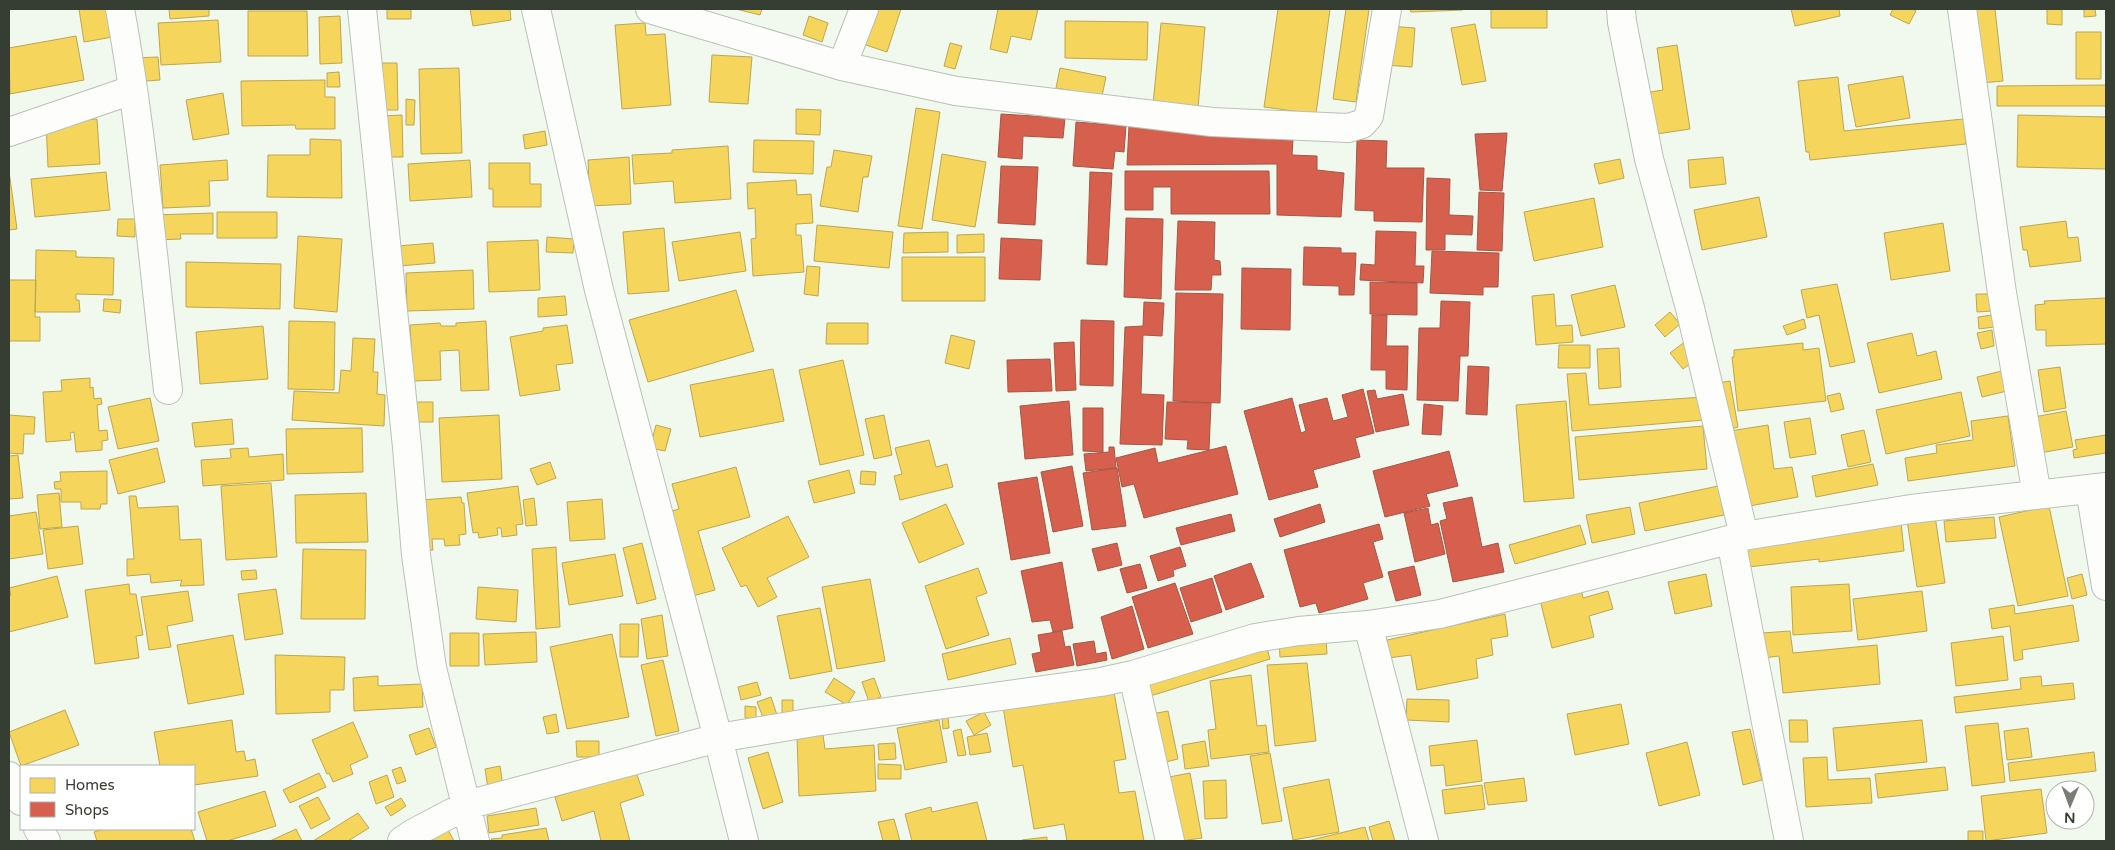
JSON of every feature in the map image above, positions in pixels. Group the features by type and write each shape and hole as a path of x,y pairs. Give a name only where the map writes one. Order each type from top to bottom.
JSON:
{"street":[{"path":"120,9 144,167 152,256 168,390"},
{"path":"362,9 407,447 416,555 432,668 475,841"},
{"path":"536,9 599,290 744,841"},
{"path":"650,9 842,66 956,91 1212,122 1348,128 1362,124 1369,116 1388,9"},
{"path":"842,66 864,9"},
{"path":"1621,9 1649,159 1690,308 1737,538 1788,841"},
{"path":"1962,9 2002,293 2037,495"},
{"path":"9,132 132,90"},
{"path":"402,841 467,805 718,738 814,722 1100,682 1133,675 1255,638 1299,631 1368,625 1440,614 1737,538 1911,509 2098,488 2106,586"},
{"path":"1368,625 1424,841"},
{"path":"1133,675 1170,841"},
{"path":"9,776 20,799"},
{"path":"39,830 46,841"}],"building: Homes":[{"path":"79,9 108,9 113,37 84,42"},
{"path":"169,9 209,9 209,16 170,19"},
{"path":"387,9 411,9 411,19 387,19"},
{"path":"470,9 510,9 511,20 473,26"},
{"path":"736,9 762,9 760,15"},
{"path":"874,9 901,9 887,52 863,44"},
{"path":"998,9 1038,9 1031,40 1011,36 1007,53 990,49"},
{"path":"1278,9 1330,9 1316,114 1264,107"},
{"path":"1346,9 1369,9 1356,102 1333,99"},
{"path":"1410,9 1463,9 1463,10 1411,12"},
{"path":"1491,9 1547,9 1547,28 1491,28"},
{"path":"1791,9 1839,9 1840,16 1795,26"},
{"path":"1893,9 1913,9 1916,11 1909,24 1890,15"},
{"path":"1973,9 1995,9 2003,81 1981,83"},
{"path":"2047,9 2062,9 2062,25 2047,24"},
{"path":"2084,9 2095,9 2096,16 2084,17"},
{"path":"248,11 307,11 308,56 248,56"},
{"path":"340,16 342,63 320,64 319,17"},
{"path":"809,16 828,23 822,42 803,35"},
{"path":"218,20 221,62 161,65 158,23"},
{"path":"1065,21 1148,22 1147,60 1065,58"},
{"path":"645,23 646,35 665,34 671,105 622,109 615,25"},
{"path":"1161,23 1205,27 1198,108 1153,104"},
{"path":"1475,24 1486,81 1462,85 1451,28"},
{"path":"1388,26 1415,28 1412,67 1385,65"},
{"path":"2076,32 2101,32 2101,79 2076,79"},
{"path":"76,36 84,80 10,94 9,48"},
{"path":"950,43 962,46 955,69 944,66"},
{"path":"1677,45 1690,129 1657,134 1650,92 1663,90 1657,48"},
{"path":"712,55 752,57 748,104 709,102"},
{"path":"158,57 160,80 134,82 133,58"},
{"path":"381,63 397,63 398,110 382,110"},
{"path":"459,68 462,153 421,154 419,69"},
{"path":"1060,68 1106,77 1102,96 1056,88"},
{"path":"339,72 340,87 327,87 327,73"},
{"path":"1903,76 1910,118 1856,127 1848,85"},
{"path":"1838,77 1844,131 1963,119 1966,144 1810,160 1809,152 1806,152 1798,81"},
{"path":"325,80 325,97 335,97 335,129 296,129 295,125 242,126 241,81"},
{"path":"2106,85 2106,106 1997,106 1997,86"},
{"path":"223,93 229,134 193,140 186,100"},
{"path":"406,99 415,100 414,125 406,125"},
{"path":"916,108 940,112 922,229 898,226"},
{"path":"796,109 821,110 820,135 796,134"},
{"path":"402,115 403,157 383,157 382,116"},
{"path":"2018,115 2106,117 2106,169 2017,167"},
{"path":"97,119 100,164 48,167 46,122"},
{"path":"545,131 547,145 525,149 523,135"},
{"path":"310,139 341,140 342,198 267,197 268,155 310,155"},
{"path":"754,140 814,141 813,174 753,172"},
{"path":"728,146 731,199 675,203 673,181 634,184 632,155 672,153 672,150"},
{"path":"834,150 872,156 868,177 863,177 858,212 820,206 827,167 831,167"},
{"path":"942,154 986,162 975,227 932,220"},
{"path":"629,157 631,204 590,206 588,160"},
{"path":"1723,157 1726,184 1690,188 1688,160"},
{"path":"1620,159 1624,178 1599,184 1594,164"},
{"path":"227,160 228,180 209,181 210,206 163,208 160,165"},
{"path":"470,160 472,197 410,201 408,164"},
{"path":"489,163 530,163 530,184 541,184 541,207 493,207 493,189 489,189"},
{"path":"9,171 17,229 9,230"},
{"path":"106,172 110,210 35,217 31,179"},
{"path":"796,180 797,195 811,194 813,223 796,224 796,235 801,235 804,272 753,276 751,239 756,238 755,208 748,209 747,183"},
{"path":"1759,197 1767,237 1702,250 1694,210"},
{"path":"1594,198 1603,247 1534,261 1524,212"},
{"path":"217,212 277,212 277,238 217,238"},
{"path":"213,213 213,234 180,234 181,239 155,240 154,215"},
{"path":"118,219 135,219 135,237 117,236"},
{"path":"2066,221 2068,238 2078,237 2081,261 2030,267 2027,250 2023,250 2020,227"},
{"path":"1943,223 1950,271 1891,280 1884,233"},
{"path":"817,225 893,232 889,268 814,261"},
{"path":"664,228 669,291 628,294 623,232"},
{"path":"740,232 746,271 679,281 672,242"},
{"path":"948,232 948,252 903,253 904,233"},
{"path":"984,234 984,252 957,253 957,235"},
{"path":"298,236 342,239 337,312 294,308"},
{"path":"547,237 574,239 573,253 546,252"},
{"path":"538,240 540,290 489,292 487,242"},
{"path":"433,243 435,263 399,266 398,246"},
{"path":"36,250 76,251 76,257 114,258 113,295 76,294 76,300 79,300 80,312 35,312"},
{"path":"902,257 985,257 985,301 902,301"},
{"path":"186,262 281,264 280,309 186,307"},
{"path":"807,266 820,267 818,296 804,294"},
{"path":"473,270 474,309 407,311 406,273"},
{"path":"9,280 36,280 35,317 40,317 40,341 9,341"},
{"path":"1837,284 1855,362 1830,367 1819,315 1807,318 1801,290"},
{"path":"1615,285 1625,327 1581,336 1571,295"},
{"path":"736,290 754,351 648,382 629,320"},
{"path":"1554,294 1556,326 1572,325 1573,342 1536,345 1532,296"},
{"path":"1976,294 1991,294 1992,311 1977,312"},
{"path":"565,296 567,315 538,317 538,298"},
{"path":"2106,298 2106,344 2046,346 2046,330 2036,330 2035,305 2045,304 2044,301"},
{"path":"104,299 121,300 120,313 103,311"},
{"path":"1670,312 1680,324 1665,337 1655,325"},
{"path":"1992,315 1994,327 1979,329 1978,317"},
{"path":"1804,319 1806,328 1787,335 1783,326"},
{"path":"289,321 335,322 334,390 288,389"},
{"path":"486,321 489,390 461,391 459,350 440,351 441,380 413,381 410,325 440,323 441,326 456,326 456,323"},
{"path":"827,323 868,323 868,344 826,344"},
{"path":"567,325 573,363 556,365 560,390 520,396 510,337 543,331 543,328"},
{"path":"263,326 268,379 200,384 196,332"},
{"path":"1992,330 1994,346 1981,349 1977,333"},
{"path":"1912,333 1917,356 1936,351 1942,379 1879,393 1867,343"},
{"path":"951,335 975,341 969,369 945,363"},
{"path":"353,338 375,339 373,372 378,372 377,394 385,395 384,426 292,420 294,391 339,393 341,370 351,371"},
{"path":"1686,341 1699,357 1683,369 1670,353"},
{"path":"1803,343 1803,350 1819,348 1826,401 1738,411 1732,357 1734,357 1734,350"},
{"path":"1559,345 1590,345 1590,368 1558,368"},
{"path":"1619,348 1621,387 1599,389 1597,349"},
{"path":"843,360 864,455 820,465 799,370"},
{"path":"2060,367 2066,408 2044,412 2038,370"},
{"path":"773,369 784,421 700,437 690,385"},
{"path":"2002,371 2007,391 1982,397 1977,377"},
{"path":"1586,373 1589,405 1703,397 1705,420 1572,431 1567,374"},
{"path":"90,378 90,388 93,387 94,399 101,398 102,404 97,405 99,431 107,430 108,440 102,441 102,450 76,452 74,432 70,433 71,440 46,442 43,392 62,391 61,380"},
{"path":"1730,381 1738,427 1727,430 1718,383"},
{"path":"1961,392 1970,436 1886,454 1876,410"},
{"path":"1840,393 1844,409 1831,412 1827,396"},
{"path":"150,398 159,441 118,449 108,407"},
{"path":"1566,401 1574,498 1524,502 1516,405"},
{"path":"417,402 433,402 433,422 416,422"},
{"path":"2066,411 2073,447 2040,453 2034,417"},
{"path":"9,415 35,417 34,434 24,434 23,454 9,453"},
{"path":"499,415 502,479 442,482 439,418"},
{"path":"884,415 892,455 874,459 865,419"},
{"path":"2008,416 2015,466 1908,481 1905,458 1937,453 1936,445 1973,440 1971,421"},
{"path":"1810,418 1816,454 1790,458 1784,422"},
{"path":"232,419 234,444 195,447 192,423"},
{"path":"656,425 671,429 665,451 650,448"},
{"path":"1768,425 1774,469 1792,467 1798,497 1744,507 1730,431"},
{"path":"1703,426 1707,469 1579,480 1575,437"},
{"path":"362,428 363,472 287,474 286,429"},
{"path":"1864,430 1871,462 1848,467 1841,435"},
{"path":"2106,435 2106,453 2074,458 2073,450 2077,449 2075,440"},
{"path":"929,440 936,467 947,464 953,487 900,500 894,476 902,474 895,448"},
{"path":"157,448 165,482 118,494 109,460"},
{"path":"248,448 249,457 283,454 284,480 203,486 201,460 231,458 230,449"},
{"path":"18,455 23,498 9,499 9,456"},
{"path":"550,462 556,478 537,485 530,469"},
{"path":"1873,464 1878,485 1816,497 1812,476"},
{"path":"736,467 750,517 698,531 715,590 689,597 665,513 679,509 672,484"},
{"path":"849,470 855,493 814,503 808,481"},
{"path":"107,471 107,504 101,504 100,509 81,509 81,502 61,502 61,489 55,489 54,482 61,481 60,472"},
{"path":"861,471 876,472 875,485 860,484"},
{"path":"271,483 277,557 226,560 221,486"},
{"path":"518,486 523,524 516,525 517,535 502,537 501,528 497,528 498,535 479,538 478,532 473,533 467,493"},
{"path":"1718,486 1724,515 1645,531 1639,503"},
{"path":"59,493 62,527 40,529 37,495"},
{"path":"366,493 368,542 296,543 295,495"},
{"path":"129,496 136,496 138,508 178,506 180,540 201,539 204,585 180,586 182,580 151,583 150,574 127,576 127,559 134,559"},
{"path":"461,497 462,503 464,503 466,534 459,535 460,545 445,546 444,539 432,539 433,550 419,551 421,500"},
{"path":"534,498 537,525 526,526 523,500"},
{"path":"602,499 605,539 570,541 567,502"},
{"path":"946,504 964,544 919,563 902,523"},
{"path":"2049,506 2068,596 2018,606 1999,517"},
{"path":"1630,507 1635,534 1592,543 1586,515"},
{"path":"36,512 43,554 9,559 9,516"},
{"path":"788,516 809,557 767,578 777,597 758,607 746,585 741,587 722,548"},
{"path":"1935,516 1945,583 1917,587 1907,520"},
{"path":"1994,517 1996,538 1946,542 1944,521"},
{"path":"1901,522 1904,551 1819,562 1819,559 1748,567 1745,548 1816,539 1816,532"},
{"path":"1580,525 1586,544 1515,564 1509,545"},
{"path":"78,526 83,564 48,569 43,530"},
{"path":"642,543 656,599 637,604 623,548"},
{"path":"556,547 560,627 536,629 532,549"},
{"path":"303,549 366,550 365,619 301,619"},
{"path":"615,554 623,596 569,605 562,563"},
{"path":"978,568 987,593 976,597 989,635 946,649 925,586"},
{"path":"256,570 257,579 242,580 241,571"},
{"path":"1706,574 1712,606 1675,614 1668,582"},
{"path":"2082,574 2087,595 2072,599 2067,578"},
{"path":"57,576 68,617 9,632 9,596 11,595 9,588"},
{"path":"870,579 885,661 837,669 822,587"},
{"path":"129,584 130,594 136,594 143,635 136,636 139,658 95,664 85,590"},
{"path":"1849,584 1852,631 1793,635 1791,587"},
{"path":"478,587 518,590 516,622 476,619"},
{"path":"276,589 283,634 245,640 238,594"},
{"path":"1581,589 1583,598 1608,591 1613,609 1589,616 1594,637 1552,648 1540,600"},
{"path":"188,591 193,621 167,626 171,647 149,650 141,597"},
{"path":"1922,591 1927,631 1858,640 1853,599"},
{"path":"2014,605 2015,614 2073,605 2079,641 2022,650 2023,659 2014,661 2010,626 1992,629 1989,609"},
{"path":"820,608 832,671 790,679 777,616"},
{"path":"1505,614 1508,636 1491,639 1493,655 1476,659 1478,678 1417,690 1411,655 1388,658 1387,640"},
{"path":"662,615 668,656 647,659 641,619"},
{"path":"620,624 639,624 638,657 620,657"},
{"path":"1790,631 1793,653 1877,645 1880,684 1783,693 1779,656 1764,658 1762,633"},
{"path":"536,632 537,662 485,665 483,634"},
{"path":"450,633 479,633 479,666 450,666"},
{"path":"612,634 629,717 567,729 550,647"},
{"path":"233,635 244,694 188,704 177,645"},
{"path":"2003,636 2008,680 1956,686 1951,643"},
{"path":"1010,638 1016,664 948,680 942,654"},
{"path":"1326,638 1327,654 1280,657 1279,641"},
{"path":"1265,641 1270,659 1147,697 1143,679"},
{"path":"275,655 345,657 344,690 330,690 330,712 276,714"},
{"path":"663,660 679,731 656,736 641,665"},
{"path":"1307,663 1316,741 1275,746 1267,665"},
{"path":"1251,675 1257,726 1266,725 1269,752 1211,759 1208,730 1216,729 1210,681"},
{"path":"378,676 378,686 422,684 423,707 354,711 353,678"},
{"path":"2041,676 2042,686 2073,683 2075,699 1956,713 1954,697 2021,689 2020,678"},
{"path":"834,678 855,692 847,705 825,692"},
{"path":"874,678 881,697 869,702 862,682"},
{"path":"757,682 761,695 741,700 738,687"},
{"path":"1114,692 1126,759 1114,761 1119,793 1135,791 1144,841 1067,841 1064,824 1034,829 1023,765 1013,767 1002,701 1033,697 1034,705"},
{"path":"771,697 777,715 764,720 757,702"},
{"path":"1407,699 1449,700 1449,722 1406,720"},
{"path":"782,700 793,700 793,715 782,715"},
{"path":"1621,704 1629,744 1575,755 1567,714"},
{"path":"745,706 756,707 756,719 745,718"},
{"path":"65,710 79,745 21,765 9,732"},
{"path":"1168,711 1178,759 1157,764 1146,715"},
{"path":"984,712 991,725 974,735 966,721"},
{"path":"556,714 559,732 547,734 543,717"},
{"path":"942,716 948,716 949,728 943,729"},
{"path":"232,720 236,752 244,751 246,761 255,759 258,776 195,785 195,765 160,765 154,732"},
{"path":"939,720 947,762 905,770 897,728"},
{"path":"1789,720 1807,720 1808,742 1790,742"},
{"path":"1922,720 1927,762 1837,771 1833,728"},
{"path":"353,722 368,757 350,765 353,774 333,782 329,773 327,774 312,740"},
{"path":"1998,723 2005,782 1972,786 1965,726"},
{"path":"429,728 436,747 416,755 409,735"},
{"path":"2028,728 2032,757 2007,760 2004,731"},
{"path":"961,729 966,755 958,756 953,731"},
{"path":"1750,729 1762,780 1743,785 1732,732"},
{"path":"987,733 991,752 970,755 967,737"},
{"path":"823,735 825,749 874,745 876,791 799,796 797,737"},
{"path":"1477,740 1482,781 1446,786 1444,765 1431,766 1429,746"},
{"path":"576,741 599,741 599,757 577,757"},
{"path":"1205,741 1209,766 1185,769 1182,745"},
{"path":"1687,742 1700,795 1659,806 1646,753"},
{"path":"895,743 896,759 879,760 878,744"},
{"path":"768,752 783,802 763,809 748,758"},
{"path":"2094,752 2096,771 2010,781 2008,763"},
{"path":"1270,753 1282,821 1262,824 1250,756"},
{"path":"1827,757 1828,780 1870,778 1872,803 1806,807 1803,758"},
{"path":"878,764 901,765 901,779 878,779"},
{"path":"500,766 503,786 488,788 485,769"},
{"path":"401,767 406,781 397,784 392,770"},
{"path":"1945,767 1948,790 1878,798 1875,774"},
{"path":"636,772 644,795 620,803 630,841 601,841 594,811 562,821 555,797"},
{"path":"319,773 326,787 290,803 283,790"},
{"path":"1190,773 1202,838 1181,841 1169,777"},
{"path":"387,775 394,797 376,804 369,782"},
{"path":"1524,778 1527,801 1488,805 1484,783"},
{"path":"1329,779 1339,832 1293,840 1283,788"},
{"path":"1226,780 1227,818 1205,819 1203,781"},
{"path":"1482,785 1485,809 1445,814 1442,790"},
{"path":"2041,789 2045,830 2047,833 1986,841 1981,796"},
{"path":"265,791 276,826 227,841 207,841 198,812"},
{"path":"318,797 330,819 311,829 299,806"},
{"path":"401,798 406,806 391,816 385,807"},
{"path":"977,802 987,841 912,841 905,814 931,807 932,812"},
{"path":"536,808 539,825 489,833 487,816"},
{"path":"358,813 369,828 348,841 313,841"},
{"path":"894,819 900,841 883,841 878,822"},
{"path":"1389,821 1395,841 1373,841 1369,827"},
{"path":"446,826 454,841 415,841"},
{"path":"1365,827 1369,841 1307,841"},
{"path":"546,828 549,841 492,841 491,839 502,838 502,835"},
{"path":"296,829 302,841 270,841"},
{"path":"100,830 191,830 195,841 97,841 94,832"},
{"path":"1968,831 1983,831 1983,841 1968,841"},
{"path":"1047,837 1047,841 1022,841 1022,840"}],"building: Shops":[{"path":"1001,114 1065,118 1063,138 1023,136 1022,159 998,157"},
{"path":"1076,122 1126,126 1124,152 1115,151 1113,169 1073,166"},
{"path":"1129,126 1293,139 1292,155 1317,156 1317,170 1344,173 1341,217 1277,215 1277,164 1127,165"},
{"path":"1507,133 1502,191 1480,190 1475,134"},
{"path":"1357,140 1387,141 1386,168 1424,168 1422,222 1374,221 1374,211 1355,210"},
{"path":"1001,166 1038,167 1035,225 998,223"},
{"path":"1125,171 1269,171 1270,214 1171,214 1171,187 1153,187 1153,210 1125,210"},
{"path":"1090,172 1112,173 1107,265 1087,264"},
{"path":"1427,178 1450,179 1449,215 1473,216 1472,235 1445,234 1445,250 1426,250"},
{"path":"1479,192 1504,193 1502,251 1477,250"},
{"path":"1126,218 1163,219 1161,299 1124,297"},
{"path":"1178,221 1215,222 1214,260 1220,261 1221,275 1212,275 1211,290 1175,290"},
{"path":"1376,231 1416,232 1415,266 1424,266 1423,283 1360,280 1361,264 1375,265"},
{"path":"1001,238 1042,240 1040,280 999,279"},
{"path":"1304,247 1341,248 1341,253 1356,253 1354,295 1339,295 1339,286 1303,285"},
{"path":"1432,251 1499,253 1498,287 1483,287 1483,295 1430,293"},
{"path":"1242,268 1291,269 1290,330 1241,329"},
{"path":"1370,282 1417,283 1417,315 1370,314"},
{"path":"1176,293 1223,294 1220,403 1173,401"},
{"path":"1441,301 1470,302 1468,356 1460,356 1458,401 1417,400 1419,328 1440,328"},
{"path":"1144,302 1164,303 1162,336 1143,335 1141,394 1164,395 1162,445 1120,444 1125,327 1143,326"},
{"path":"1372,315 1387,315 1386,346 1408,346 1407,390 1386,389 1386,370 1371,370"},
{"path":"1081,320 1114,321 1113,386 1080,385"},
{"path":"1074,342 1076,390 1056,391 1054,343"},
{"path":"1050,359 1052,391 1008,392 1007,360"},
{"path":"1468,366 1489,367 1487,415 1466,414"},
{"path":"1363,389 1374,433 1355,438 1360,457 1313,470 1318,487 1269,500 1244,411 1292,398 1301,433 1306,431 1299,405 1327,398 1333,421 1348,417 1342,395"},
{"path":"1375,390 1377,399 1403,394 1409,425 1376,432 1367,391"},
{"path":"1069,401 1073,455 1025,459 1020,406"},
{"path":"1167,402 1211,403 1209,450 1187,449 1188,440 1165,439"},
{"path":"1424,404 1443,406 1441,435 1422,434"},
{"path":"1083,408 1103,408 1103,452 1083,451"},
{"path":"1226,446 1238,494 1144,518 1134,484 1122,487 1116,458 1155,448 1158,463"},
{"path":"1109,447 1114,447 1116,468 1086,471 1084,454 1109,452"},
{"path":"1449,451 1458,486 1426,494 1430,506 1385,517 1373,471"},
{"path":"1072,466 1083,526 1053,532 1041,472"},
{"path":"1117,468 1126,526 1092,530 1083,473"},
{"path":"1037,477 1050,553 1011,560 998,483"},
{"path":"1472,497 1482,547 1498,543 1504,572 1453,582 1440,521 1447,519 1443,503"},
{"path":"1320,504 1325,522 1280,537 1274,519"},
{"path":"1428,508 1431,525 1438,523 1445,554 1415,562 1404,513"},
{"path":"1231,514 1235,531 1181,545 1176,528"},
{"path":"1379,524 1383,539 1373,542 1383,577 1363,583 1368,599 1319,613 1316,603 1300,607 1284,550"},
{"path":"1117,543 1122,565 1098,571 1092,549"},
{"path":"1180,547 1186,566 1173,570 1174,576 1158,581 1150,556"},
{"path":"1062,562 1073,628 1053,632 1050,620 1032,622 1021,571"},
{"path":"1251,563 1264,597 1226,610 1214,576"},
{"path":"1140,564 1147,588 1127,593 1120,569"},
{"path":"1414,566 1421,595 1396,601 1388,572"},
{"path":"1212,578 1222,612 1191,622 1180,588"},
{"path":"1175,583 1193,634 1148,648 1132,597"},
{"path":"1132,606 1144,649 1112,659 1101,617"},
{"path":"1062,631 1065,647 1070,646 1074,665 1036,672 1032,654 1041,652 1038,635"},
{"path":"1094,641 1096,654 1106,652 1107,660 1077,666 1073,644"}]}
